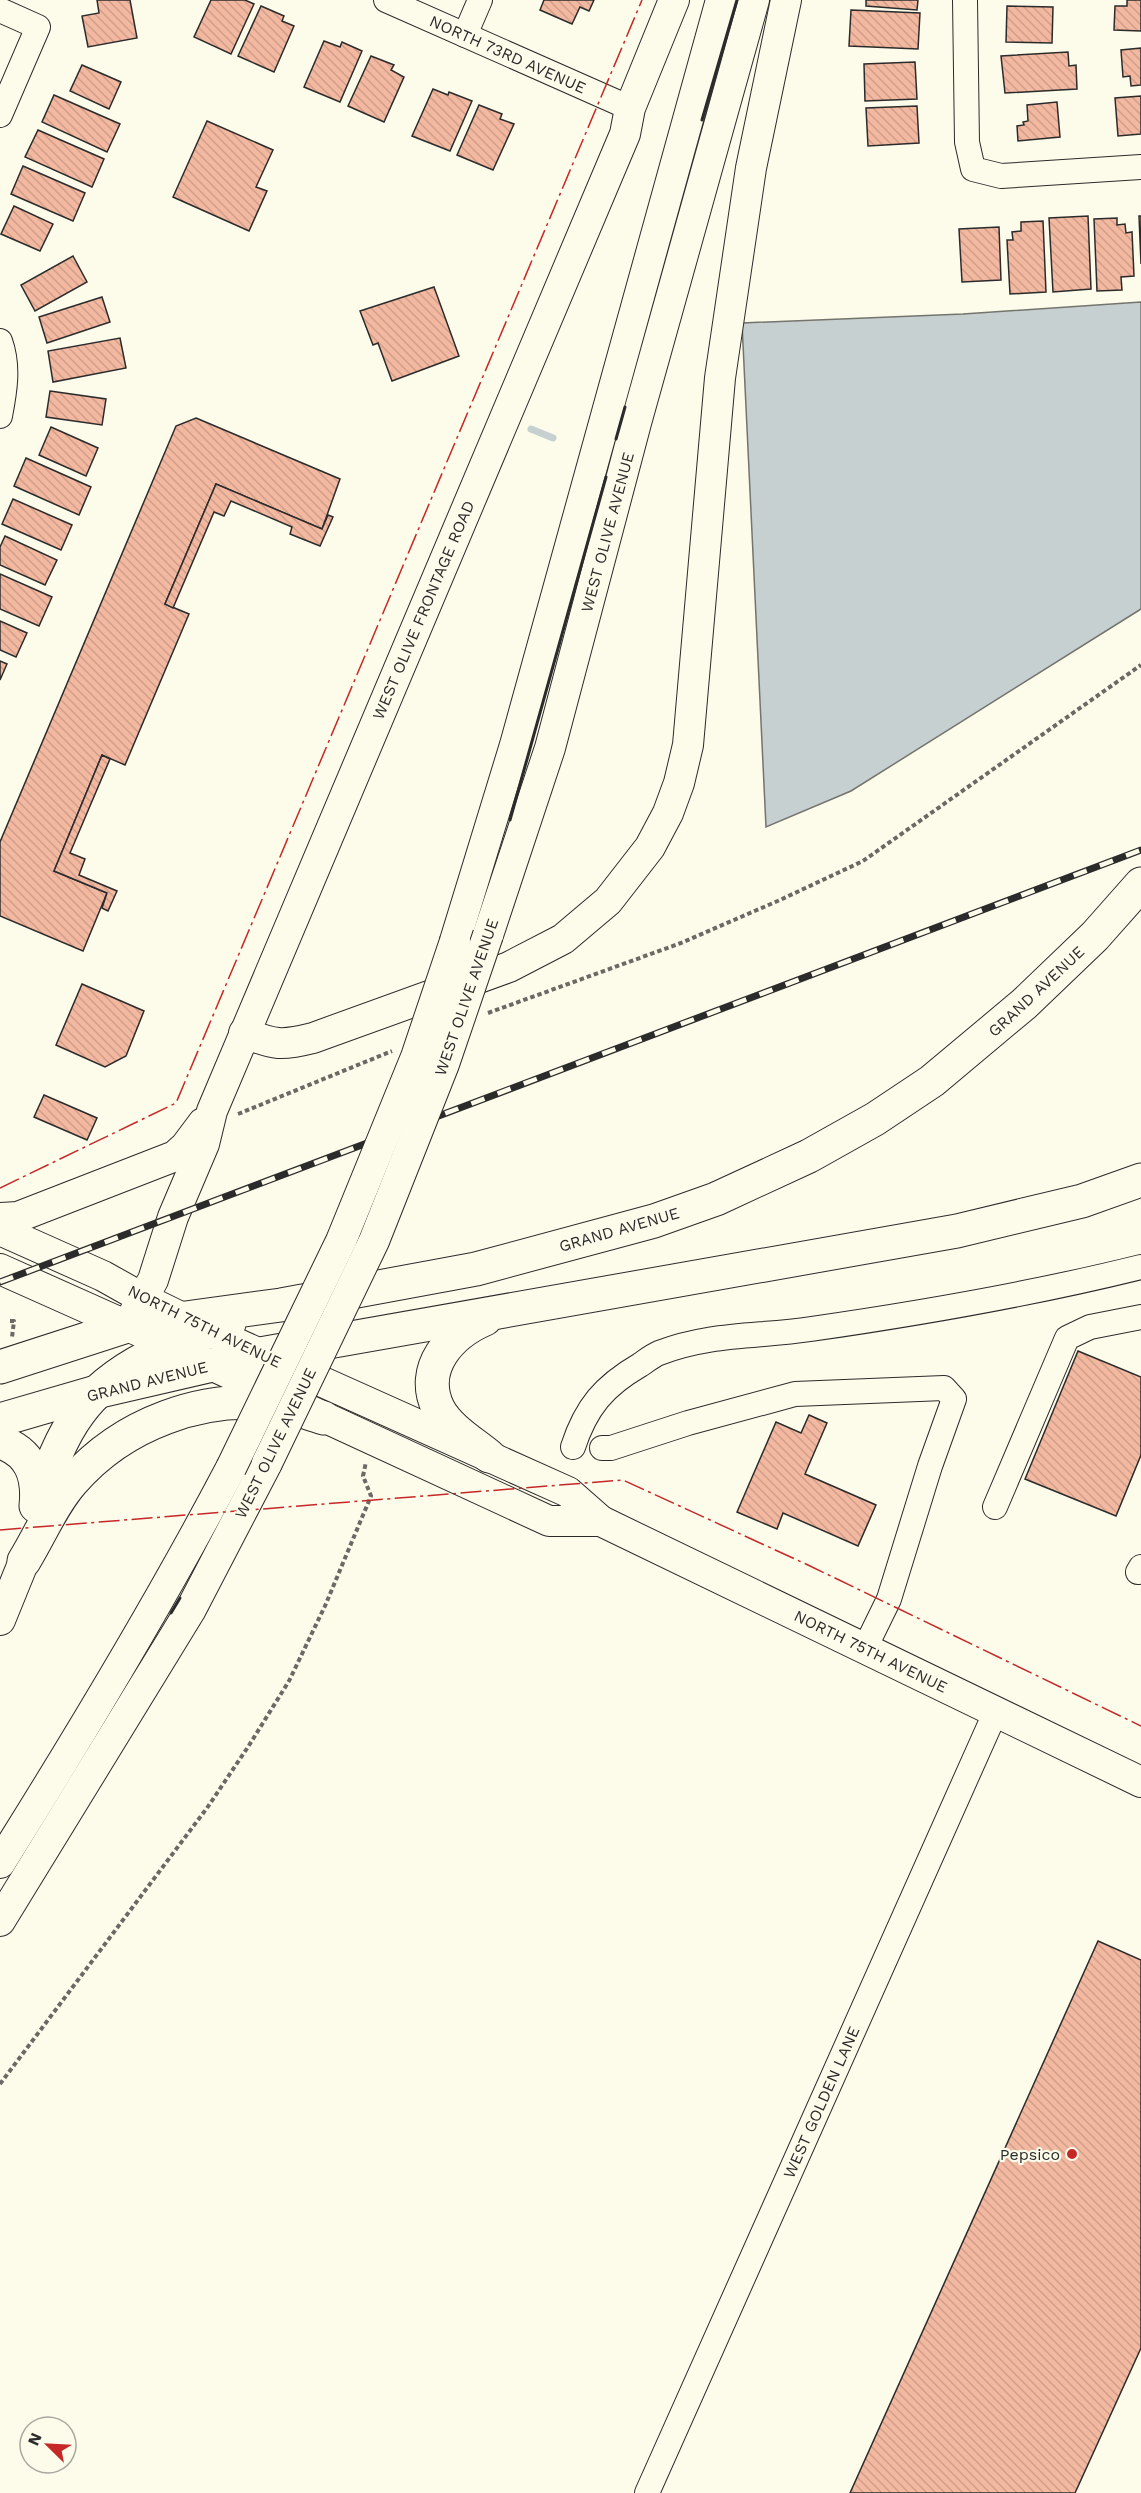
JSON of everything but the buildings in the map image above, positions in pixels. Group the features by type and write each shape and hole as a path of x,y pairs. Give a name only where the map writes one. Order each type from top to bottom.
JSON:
{"highway":[{"name":"GRAND AVENUE","path":"187,1331 281,1305 476,1269 642,1224 717,1199 809,1156 894,1107 932,1081 986,1037 1076,955 1141,884"},
{"name":"GRAND AVENUE","path":"0,1420 96,1392 260,1354 957,1231 1082,1201 1141,1180"},
{"path":"489,1456 453,1427 438,1408 433,1391 433,1375 443,1350 456,1335 512,1308"},
{"path":"0,1366 135,1313 187,1331"},
{"path":"55,1405 97,1365 135,1313"},
{"path":"24,1561 37,1505 64,1438 78,1413 96,1392 120,1373 187,1331"},
{"path":"24,1561 72,1482 115,1444 148,1424 210,1406 254,1402 282,1405 324,1418"},
{"path":"0,1442 9,1445 24,1456 34,1471 38,1484 37,1505"}],"main road":[{"name":"WEST OLIVE FRONTAGE ROAD","path":"221,1114 244,1033 625,134 630,108 674,0"},
{"name":"WEST OLIVE AVENUE","path":"0,1863 186,1553 231,1468 341,1241 416,1057 455,940 518,734 721,0"},
{"name":"WEST OLIVE AVENUE","path":"0,1921 190,1611 267,1463 374,1241 444,1064 550,748 636,423 754,0"},
{"path":"244,1033 272,1044 289,1044 305,1040 509,967 563,939 608,901 650,847 668,813 679,783 688,745 720,378 751,168 786,0"},
{"path":"0,1218 18,1217 175,1156 221,1114"},
{"path":"135,1313 153,1280 173,1216 204,1144 221,1114"},
{"name":"NORTH 75TH AVENUE","path":"0,1230 103,1276 135,1313"},
{"name":"NORTH 75TH AVENUE","path":"0,1269 135,1313"},
{"name":"NORTH 75TH AVENUE","path":"187,1331 260,1354 568,1492 601,1521 1141,1782"},
{"name":"NORTH 75TH AVENUE","path":"187,1331 211,1366 371,1440 549,1521 601,1521"},
{"path":"0,1620 24,1561"}],"street":[{"name":"NORTH 73RD AVENUE","path":"386,0 630,108"},
{"path":"465,35 480,0"},
{"path":"965,0 967,142 973,169 1000,176 1141,167"},
{"path":"0,10 38,27 0,115"},
{"path":"0,341 5,354 6,383 0,416"},
{"path":"573,1447 579,1428 595,1400 621,1376 658,1354 719,1337 807,1330 896,1316 1079,1282 1141,1267"},
{"path":"995,1507 1067,1338 1090,1327 1141,1317"},
{"path":"602,1448 611,1448 688,1423 795,1394 944,1388 954,1399 930,1466 889,1599 864,1648"},
{"name":"WEST GOLDEN LANE","path":"647,2493 996,1711"}],"path":[{"path":"483,1016 681,943 863,861 1141,665"},
{"path":"221,1114 396,1049"},
{"path":"0,2084 207,1808 289,1681 325,1606 371,1496 363,1476 371,1440"}],"shaded area":[{"path":"1141,302 1141,609 851,791 766,827 742,323 963,314"}],"waterway":[{"path":"531,429 553,438"}],"railway":[{"path":"0,1282 1141,850"}],"wall":[{"path":"702,120 737,0"},
{"path":"616,439 625,407"},
{"path":"510,820 606,477"},
{"path":"171,1613 180,1598"}],"power":[{"path":"0,1188 176,1103 642,0"},
{"path":"0,1530 623,1480 808,1565 1141,1726"}],"place":[{"name":"Pepsico","path":"1072,2154"}]}
